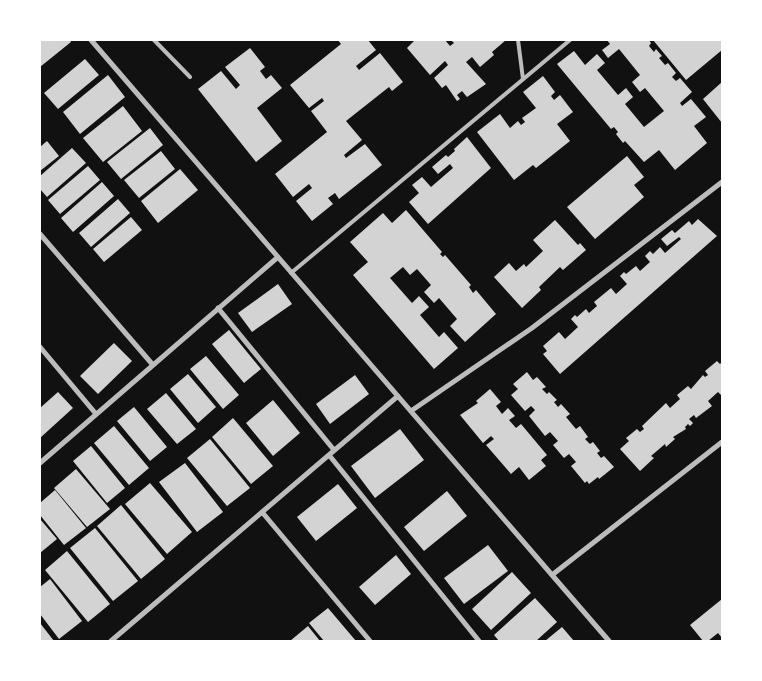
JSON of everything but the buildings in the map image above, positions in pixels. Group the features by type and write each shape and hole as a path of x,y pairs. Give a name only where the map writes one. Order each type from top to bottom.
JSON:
{"street":[{"path":"91,40 609,641"},
{"path":"411,411 532,328 722,182"},
{"path":"40,234 153,365"},
{"path":"40,462 278,257"},
{"path":"218,308 334,450"},
{"path":"40,347 96,414"},
{"path":"111,641 398,396"},
{"path":"552,575 722,442"},
{"path":"329,454 479,641"},
{"path":"262,512 370,641"}],"lane":[{"path":"154,40 190,77"},
{"path":"518,40 523,79"},
{"path":"291,272 570,40"}]}
